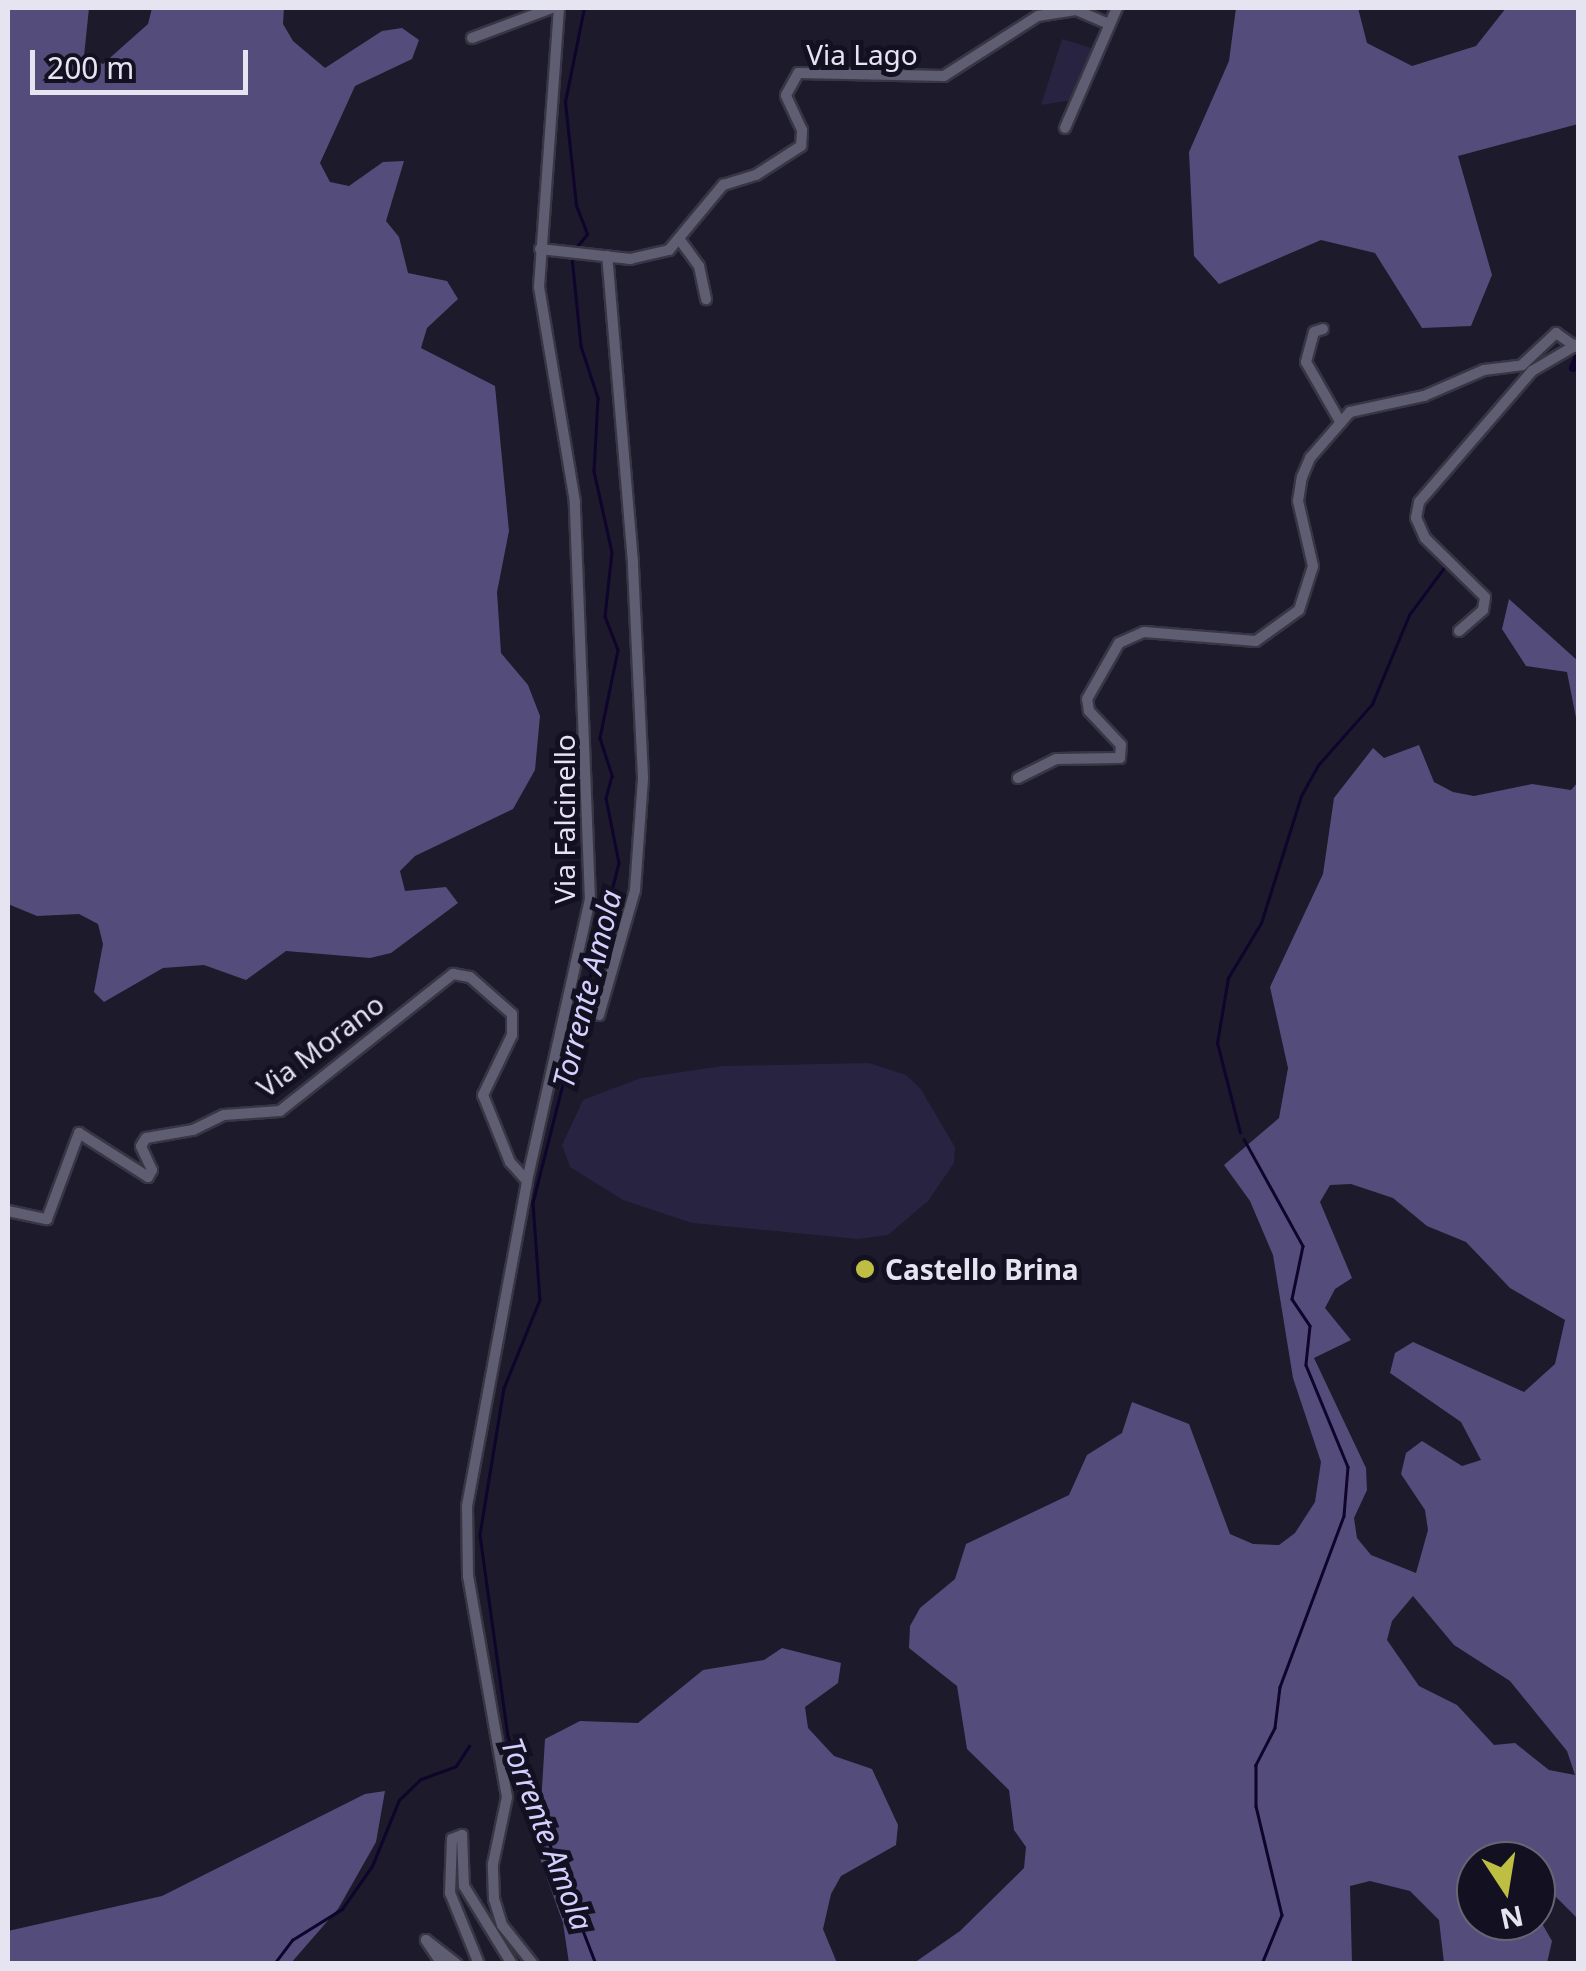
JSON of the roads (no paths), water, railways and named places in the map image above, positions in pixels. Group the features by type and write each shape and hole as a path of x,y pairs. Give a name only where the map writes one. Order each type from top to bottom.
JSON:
{"street":[{"path":"472,38 555,8"},
{"name":"Via Falcinello","path":"533,1964 502,1925 494,1899 492,1864 506,1798 468,1576 467,1506 527,1181 590,900 576,502 551,386 543,250 555,8"},
{"path":"1065,128 1117,8"},
{"name":"Via Lago","path":"680,240 722,185 756,174 801,146 802,130 786,95 798,73 944,76 1038,16 1076,10 1109,24"},
{"path":"543,250 651,256 680,240 700,266 706,299"},
{"path":"599,1015 635,890 642,778 633,563 604,256"},
{"path":"1323,329 1314,332 1306,362 1340,423"},
{"path":"1018,778 1056,759 1120,758 1121,745 1089,711 1087,700 1120,643 1160,632 1256,642 1299,610 1314,566 1298,501 1302,477 1340,423 1360,408 1424,396 1484,370 1522,365 1556,333 1577,345"},
{"path":"1460,632 1483,610 1485,597 1418,529 1419,502 1532,371 1577,345"},
{"name":"Via Morano","path":"8,1211 47,1219 79,1133 148,1177 152,1170 141,1146 146,1138 193,1130 224,1114 280,1110 453,974 470,977 512,1014 512,1036 483,1095 491,1124 527,1181"},
{"path":"480,1964 450,1893 452,1839 462,1834 464,1886 512,1964"},
{"path":"442,1964 426,1940 457,1964"}],"waterway":[{"name":"Torrente Amola","path":"575,249 587,234 576,205 565,102 584,8"},
{"name":"Torrente Amola","path":"572,257 581,346 598,398 594,471 612,552 605,616 618,650 600,738 612,776 606,798 619,863 533,1203 540,1300 504,1388 480,1535 508,1736 596,1964"},
{"path":"1573,368 1578,356"},
{"path":"1240,1133 1217,1043 1228,978 1261,923 1301,796 1319,764 1372,704 1409,615 1446,565"},
{"path":"1244,1139 1303,1246 1292,1299 1310,1326 1306,1365 1348,1467 1344,1516 1280,1687 1275,1728 1256,1765 1256,1806 1282,1915 1262,1964"},
{"path":"274,1964 292,1940 342,1909 372,1866 399,1800 421,1779 456,1766 469,1746"}],"place":[{"name":"Castello Brina","path":"865,1269"}]}
